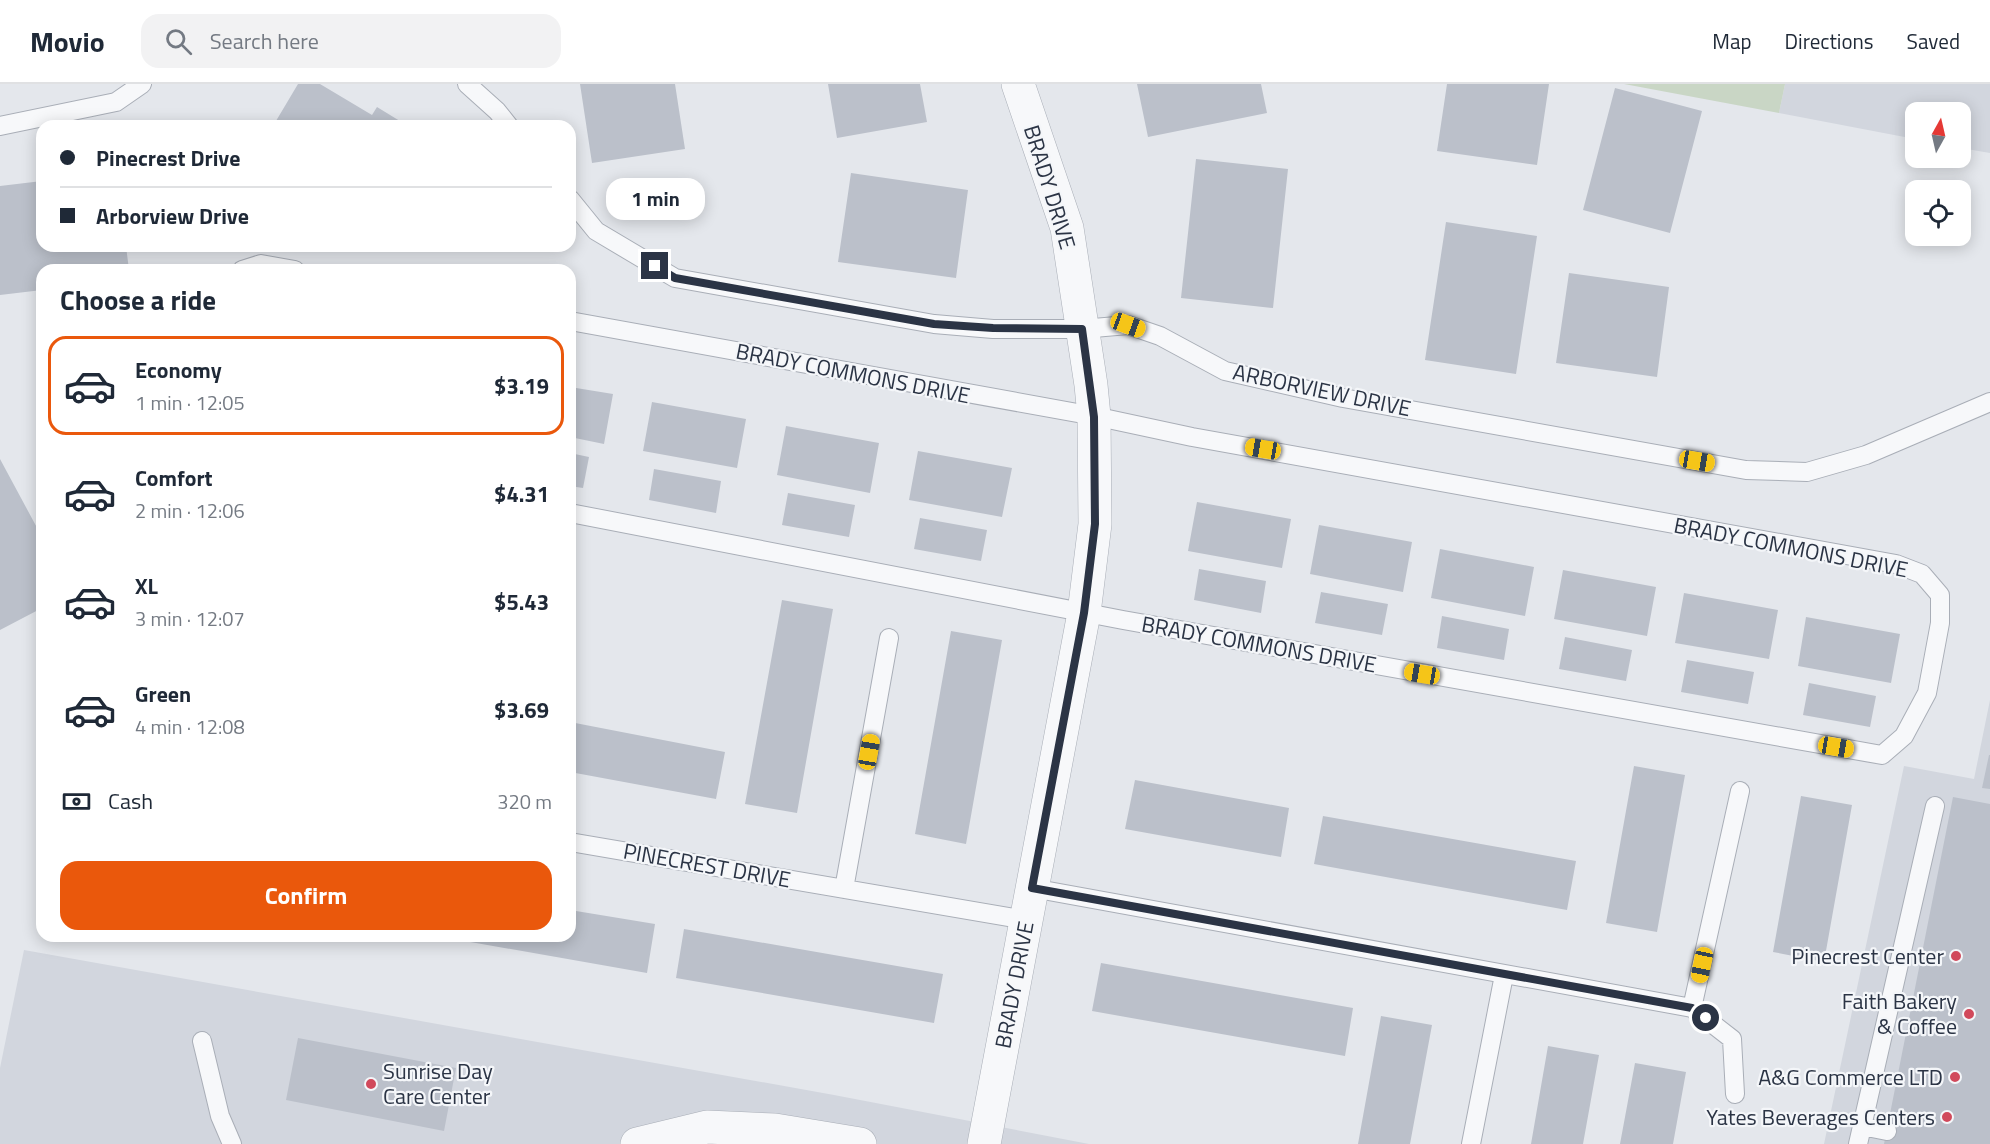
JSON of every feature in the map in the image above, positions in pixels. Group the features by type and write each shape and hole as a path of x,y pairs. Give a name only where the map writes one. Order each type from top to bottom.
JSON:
{"street":[{"name":"BRADY DRIVE","path":"984,1144 1084,613 1095,524 1094,417 1067,228 1018,84"},
{"path":"637,1144 707,1127 776,1130 860,1144"}],"lane":[{"path":"0,126 116,102 142,84"},
{"path":"467,84 505,120"},
{"name":"ARBORVIEW DRIVE","path":"576,207 596,231 675,278 934,324 993,328 1082,329 1128,325 1160,336 1225,370 1342,398 1746,470 1807,472 1866,455 1990,402"},
{"name":"BRADY COMMONS DRIVE","path":"576,322 1896,564 1922,574 1940,595 1941,623 1927,693 1904,736 1882,756 1084,613 576,514"},
{"path":"844,889 889,638"},
{"path":"1692,1008 1740,790"},
{"path":"1887,1131 1861,1135 1935,806"},
{"name":"PINECREST DRIVE","path":"576,843 1026,920"},
{"path":"1032,888 1692,1008 1732,1039 1735,1094"},
{"path":"1471,1144 1504,975"},
{"path":"202,1041 220,1116 232,1144"}],"shaded area":[{"path":"1785,84 1990,84 1990,153 1971,150 1971,102 1905,102 1905,137 1779,113"},
{"path":"1990,700 1990,1144 1824,1144 1904,766 1974,779"},
{"path":"24,950 834,1095 1089,1144 0,1144 0,1068"}],"green space":[{"path":"1624,84 1785,84 1779,113"}],"building":[{"path":"298,84 320,84 372,115 377,107 398,120 277,120"},
{"path":"580,84 675,84 685,149 592,163"},
{"path":"828,84 920,84 927,122 837,138"},
{"path":"1137,84 1261,84 1267,113 1148,137"},
{"path":"1447,84 1549,84 1537,165 1437,151"},
{"path":"1615,88 1702,111 1670,233 1583,210"},
{"path":"1196,159 1288,169 1273,308 1181,298"},
{"path":"851,173 968,190 956,278 838,262"},
{"path":"36,182 36,252 127,252 128,264 36,264 36,291 0,295 0,186"},
{"path":"1446,222 1537,236 1516,374 1425,360"},
{"path":"1569,273 1669,287 1657,377 1556,363"},
{"path":"576,388 613,394 604,444 576,438"},
{"path":"652,402 746,419 737,468 643,451"},
{"path":"786,426 879,443 870,493 777,475"},
{"path":"918,451 1012,468 1002,517 909,500"},
{"path":"576,454 589,457 583,488 576,487"},
{"path":"0,459 36,526 36,611 0,630"},
{"path":"654,469 721,481 716,513 649,500"},
{"path":"788,493 855,505 849,537 782,525"},
{"path":"1197,502 1291,519 1282,568 1188,551"},
{"path":"920,518 987,530 981,561 914,549"},
{"path":"1319,525 1412,542 1403,592 1310,574"},
{"path":"1440,549 1534,567 1525,616 1431,598"},
{"path":"1199,569 1266,581 1261,613 1194,600"},
{"path":"1563,570 1656,587 1647,636 1554,619"},
{"path":"1321,592 1388,604 1382,635 1315,623"},
{"path":"1684,593 1778,610 1769,659 1675,643"},
{"path":"782,600 833,609 797,813 745,804"},
{"path":"1442,616 1509,629 1504,660 1437,648"},
{"path":"1806,617 1900,634 1891,683 1798,666"},
{"path":"951,631 1002,640 966,844 915,834"},
{"path":"1565,637 1632,650 1626,681 1559,669"},
{"path":"1687,660 1754,672 1748,704 1681,692"},
{"path":"1809,683 1876,696 1870,727 1803,715"},
{"path":"576,723 725,752 716,799 576,773"},
{"path":"1990,755 1990,789 1982,788"},
{"path":"1634,766 1685,775 1657,932 1606,923"},
{"path":"1135,780 1289,808 1281,857 1125,829"},
{"path":"1801,796 1852,805 1824,962 1773,952"},
{"name":"Pinecrest Center","path":"1953,797 1990,804 1990,1144 1884,1144"},
{"path":"1323,816 1576,861 1567,910 1314,864"},
{"path":"576,911 655,924 647,973 470,942 576,942"},
{"path":"684,929 943,974 934,1023 676,978"},
{"path":"1101,963 1353,1008 1345,1056 1092,1011"},
{"path":"1381,1016 1432,1025 1410,1144 1358,1144"},
{"name":"Sunrise Day Care Center","path":"298,1038 456,1068 444,1131 286,1100"},
{"path":"1548,1046 1599,1055 1583,1144 1531,1144"},
{"path":"1635,1063 1686,1072 1673,1144 1620,1144"}],"place":[{"name":"Pinecrest Center","path":"1956,956"},
{"name":"Faith Bakery & Coffee","path":"1969,1014"},
{"name":"A&G Commerce LTD","path":"1955,1077"},
{"name":"Sunrise Day Care Center","path":"371,1084"},
{"name":"Yates Beverages Centers","path":"1947,1117"}],"route":[{"path":"655,266 675,278 934,324 993,328 1082,329 1094,417 1095,524 1084,613 1032,888 1692,1008 1706,1018"}]}
